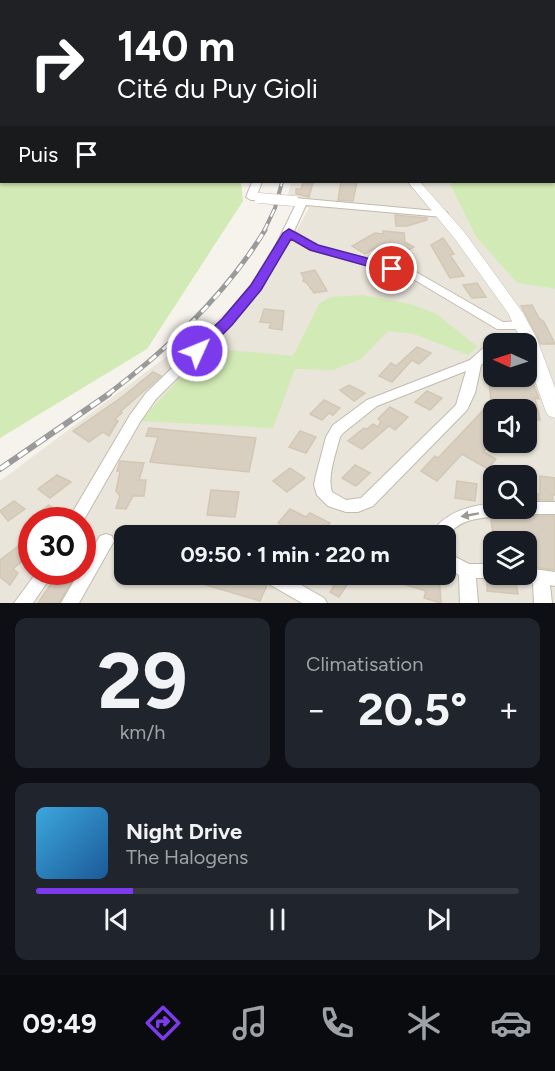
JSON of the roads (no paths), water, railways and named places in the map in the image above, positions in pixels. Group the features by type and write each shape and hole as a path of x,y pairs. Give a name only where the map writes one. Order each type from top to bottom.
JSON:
{"street":[{"path":"257,183 251,197 443,214"},
{"path":"415,183 460,236 522,324 555,412"},
{"path":"84,507 151,396 227,322 256,287 289,233 298,202"},
{"path":"289,233 314,248 412,274 501,326 522,324"},
{"path":"501,326 502,333"},
{"path":"475,363 462,407 375,496 358,506 334,502 325,495 322,485 333,437 338,429 372,403 475,363 483,356"},
{"path":"537,508 555,508"},
{"path":"444,525 455,518 483,513"},
{"path":"70,603 106,541"},
{"path":"456,565 467,571 483,571"},
{"path":"467,571 469,603"},
{"path":"543,603 548,578"},
{"path":"23,603 36,585"},
{"path":"286,585 318,603"}],"railway":[{"path":"264,231 275,208 282,183"},
{"path":"107,395 152,359 194,320 232,277 265,230"},
{"path":"0,469 109,394"}]}
